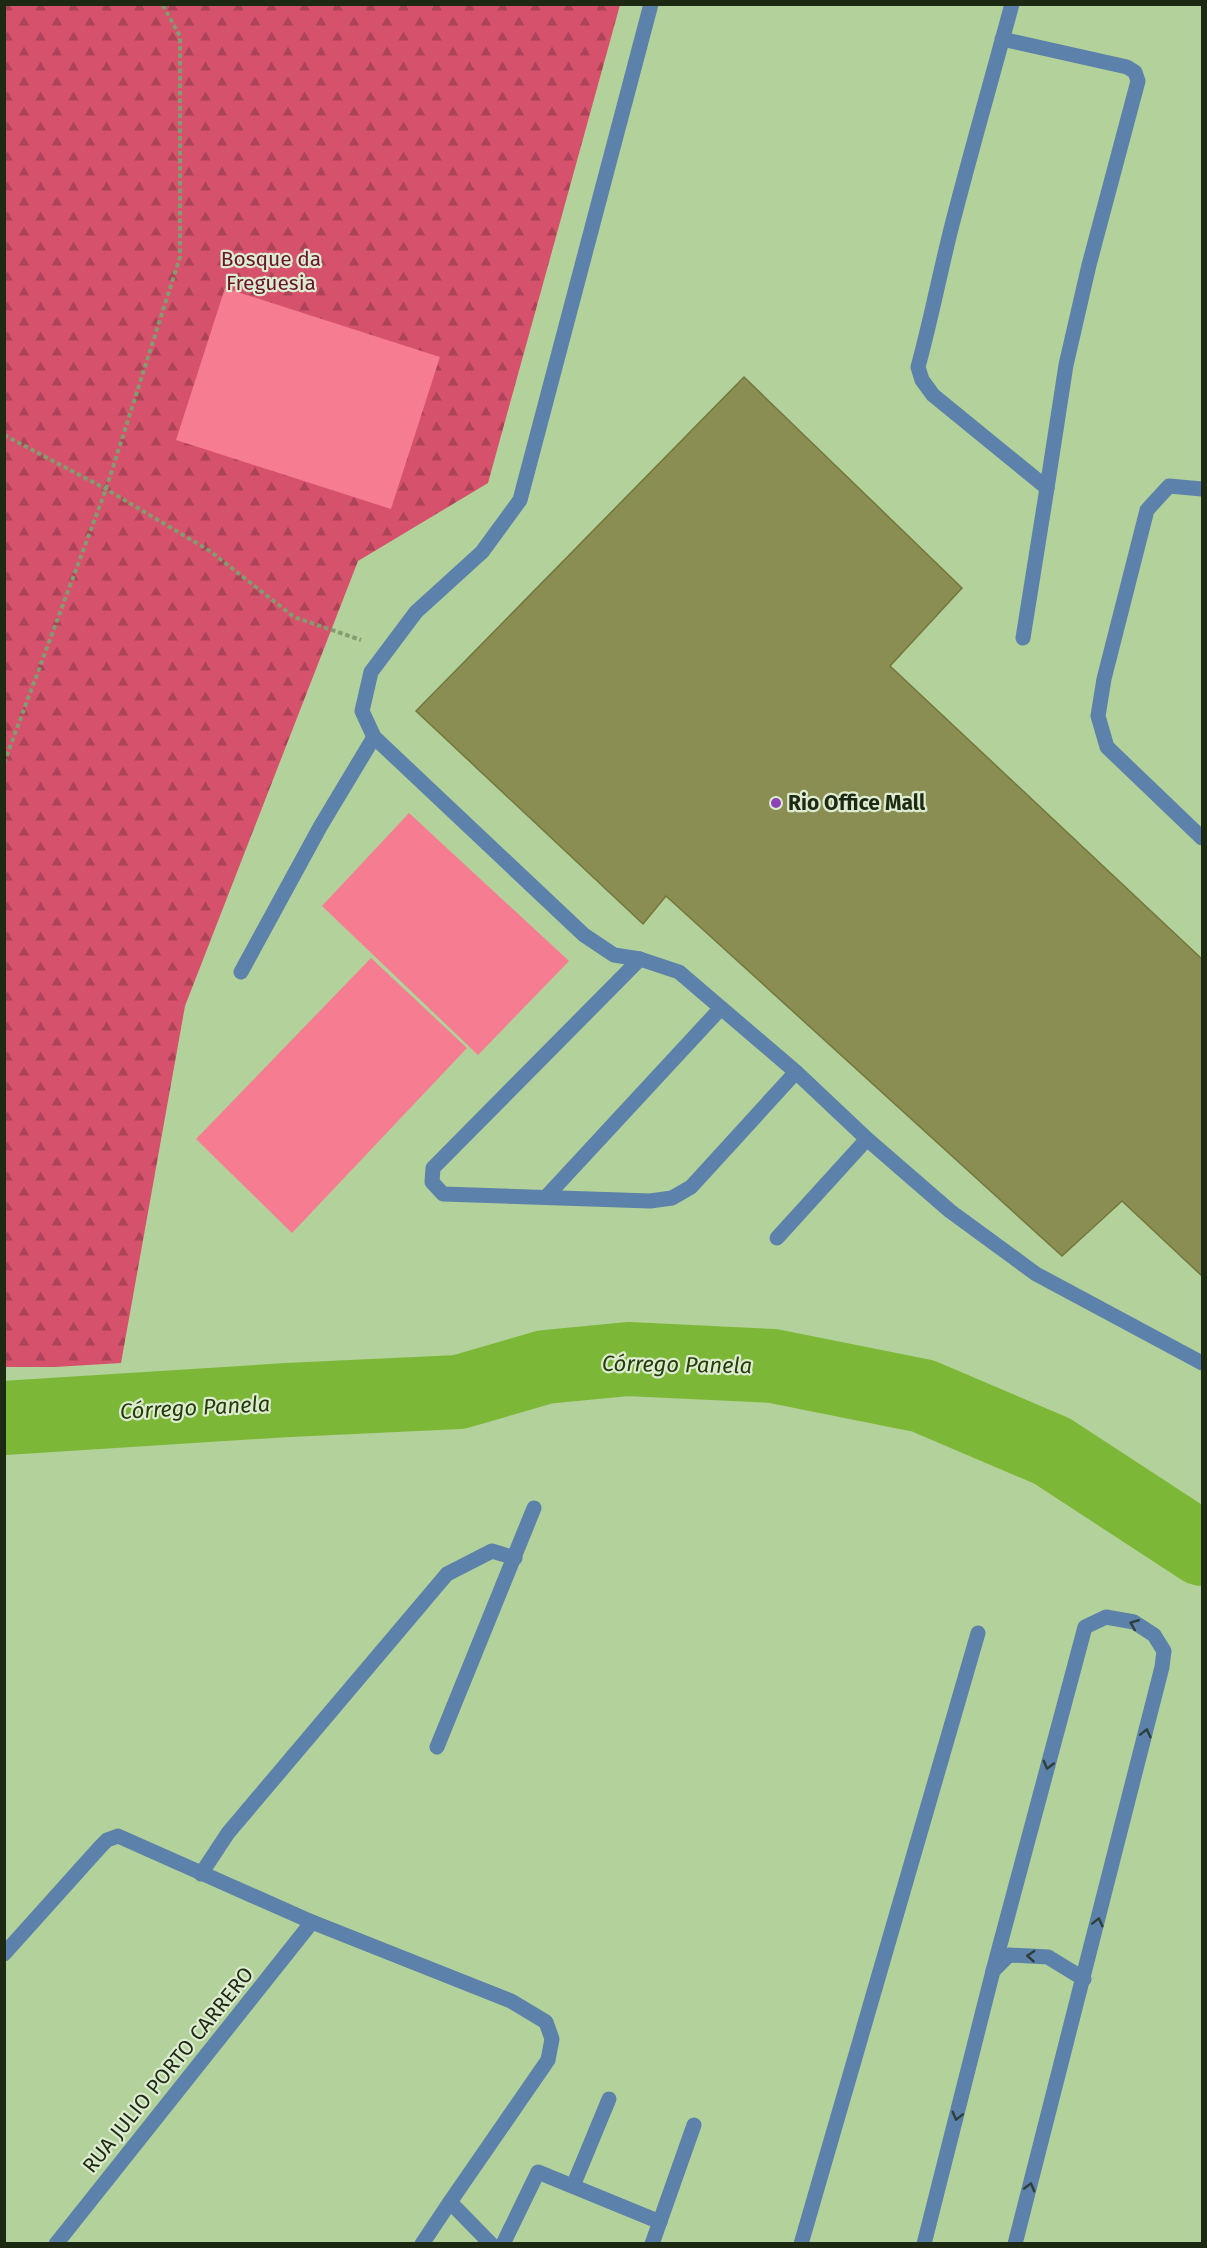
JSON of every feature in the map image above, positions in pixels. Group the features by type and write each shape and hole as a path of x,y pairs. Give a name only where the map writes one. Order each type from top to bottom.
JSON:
{"street":[{"path":"651,4 520,500 482,552 416,612 370,672 362,711 374,737 584,935 614,955 639,958 679,972 796,1072 867,1140 950,1211 1036,1274 1203,1363"},
{"path":"1012,4 951,227 918,367 921,380 933,395 1047,488"},
{"path":"1002,39 1127,67 1135,72 1138,81 1066,364 1023,638"},
{"path":"1203,489 1169,486 1147,510 1104,679 1098,716 1107,747 1203,838"},
{"path":"241,972 320,827 374,737"},
{"path":"639,958 433,1168 432,1182 443,1194 650,1202 672,1198 691,1187 796,1072"},
{"path":"546,1197 721,1008"},
{"path":"777,1238 867,1140"},
{"path":"437,1747 534,1508"},
{"path":"201,1874 228,1833 447,1574 492,1551 515,1558"},
{"path":"924,2244 993,1971 1085,1627 1106,1617 1134,1622 1154,1635 1164,1651 1162,1667 1015,2244"},
{"path":"801,2244 978,1633"},
{"path":"4,1954 107,1840 118,1836 312,1922 511,2001 546,2022 552,2039 548,2060 422,2244"},
{"name":"RUA JULIO PORTO CARRERO","path":"56,2244 312,1922"},
{"path":"993,1971 1009,1955 1048,1957 1084,1979"},
{"path":"573,2186 609,2099"},
{"path":"652,2244 694,2125"},
{"path":"503,2244 538,2172 660,2222"},
{"path":"450,2202 491,2244"}],"path":[{"path":"4,763 106,489 180,257 180,36 162,4"},
{"path":"4,435 106,489 210,551 294,617 388,649"}],"green space":[{"name":"Bosque da Freguesia","path":"4,5 620,5 488,483 358,561 185,1006 121,1363 4,1367"}],"shaded area":[{"path":"225,288 440,357 391,509 176,440"},
{"path":"409,813 569,961 478,1055 322,906"},
{"path":"371,958 467,1048 292,1233 196,1139"}],"building":[{"name":"Rio Office Mall","path":"744,377 962,588 890,666 1202,959 1202,1276 1122,1201 1062,1256 666,896 643,924 416,711"}],"waterway":[{"name":"Córrego Panela","path":"4,1418 459,1392 545,1367 628,1359 773,1366 923,1396 1052,1451 1202,1549"}],"place":[{"name":"Rio Office Mall","path":"776,803"}]}
